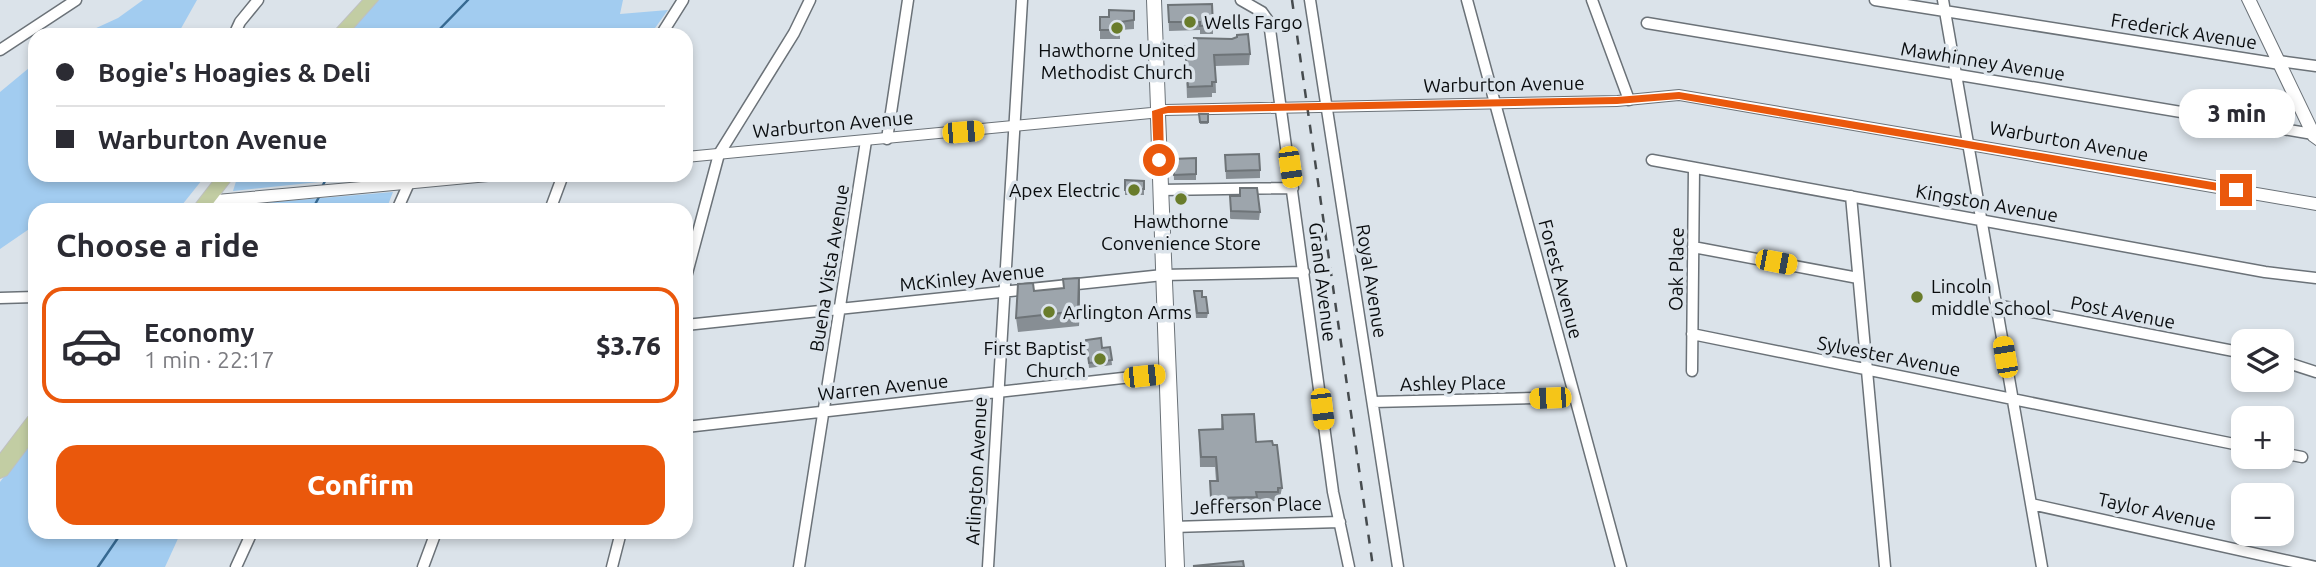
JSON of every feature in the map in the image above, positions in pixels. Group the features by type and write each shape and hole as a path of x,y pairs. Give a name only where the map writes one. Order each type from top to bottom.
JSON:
{"main road":[{"path":"345,28 371,0"},
{"path":"204,203 221,182"},
{"path":"0,469 28,432"}],"street":[{"path":"33,28 76,0"},
{"path":"237,28 258,0"},
{"path":"665,28 683,0"},
{"path":"693,250 719,154 800,23 810,0"},
{"path":"887,139 908,0"},
{"name":"Arlington Avenue","path":"988,567 1022,0"},
{"path":"1154,0 1175,567"},
{"name":"Grand Avenue","path":"1241,0 1265,15 1269,22 1279,108 1285,125 1332,492 1349,567"},
{"name":"Royal Avenue","path":"1310,0 1398,567"},
{"name":"Forest Avenue","path":"1467,0 1621,567"},
{"path":"1592,0 1629,100"},
{"name":"Frederick Avenue","path":"1875,0 1944,6 2279,63 2316,66"},
{"path":"2246,1 2315,137"},
{"path":"1944,6 2042,567"},
{"name":"Mawhinney Avenue","path":"1647,23 2315,137"},
{"path":"0,50 28,32"},
{"name":"Warburton Avenue","path":"693,156 1157,111 1629,100 1664,95 1692,96 2316,204"},
{"name":"Buena Vista Avenue","path":"799,567 866,141"},
{"name":"Kingston Avenue","path":"1652,160 2265,272 2316,278"},
{"name":"Oak Place","path":"1692,371 1694,168"},
{"path":"226,203 420,182"},
{"path":"553,203 560,182"},
{"path":"400,203 409,183"},
{"path":"1160,190 1293,188"},
{"path":"1851,196 1885,567"},
{"path":"1693,247 1858,278"},
{"name":"McKinley Avenue","path":"693,324 1163,275 1304,272"},
{"path":"0,299 28,297"},
{"name":"Post Avenue","path":"1996,305 2231,350"},
{"name":"Sylvester Avenue","path":"1692,334 2231,443"},
{"path":"2294,365 2316,372"},
{"name":"Warren Avenue","path":"693,426 1167,373"},
{"name":"Ashley Place","path":"1373,402 1575,397"},
{"path":"2294,455 2302,457"},
{"name":"Taylor Avenue","path":"2031,504 2316,567"},
{"name":"Jefferson Place","path":"1173,527 1340,522"},
{"path":"236,567 249,539"},
{"path":"424,567 434,539"},
{"path":"612,567 619,539"}],"shaded area":[{"path":"143,0 197,0 181,28 96,28 118,18"},
{"path":"377,0 623,0 620,14 668,10 655,28 351,28"},
{"path":"28,69 28,182 200,182 184,203 28,203 28,230 0,249 0,92"},
{"path":"236,182 320,182 233,191"},
{"path":"393,192 389,203 262,203"},
{"path":"28,444 28,539 178,539 165,567 0,567 0,482"}],"building":[{"path":"1212,4 1213,25 1200,26 1200,22 1169,22 1168,5"},
{"path":"1109,10 1134,11 1134,20 1120,22 1120,30 1100,30 1100,17 1109,17"},
{"path":"1248,34 1250,54 1214,55 1216,82 1212,82 1212,86 1188,87 1185,46 1195,46 1194,38 1232,39 1237,35"},
{"path":"1199,114 1208,114 1208,122 1200,122"},
{"path":"1259,154 1260,170 1226,171 1225,155"},
{"path":"1196,158 1196,174 1174,175 1173,159"},
{"path":"1125,180 1144,181 1144,189 1125,190"},
{"path":"1240,188 1257,188 1260,212 1231,211 1230,196 1240,196"},
{"path":"1079,278 1078,311 1016,318 1018,284 1033,283 1034,291 1064,288 1063,279"},
{"path":"1194,291 1202,291 1202,297 1206,297 1208,313 1197,313"},
{"name":"First Baptist Church","path":"1101,338 1102,348 1110,347 1112,360 1089,363 1086,340"},
{"path":"1254,414 1256,442 1272,441 1273,445 1277,445 1282,488 1278,488 1278,492 1256,492 1257,497 1211,498 1210,481 1218,481 1216,457 1201,457 1199,430 1223,429 1222,415"},
{"path":"1243,561 1244,567 1193,566"}],"waterway":[{"path":"441,28 468,0"},
{"path":"322,187 324,182"},
{"path":"316,203 319,197"},
{"path":"98,567 117,539"}],"railway":[{"path":"1292,0 1373,567"}],"place":[{"name":"Wells Fargo","path":"1190,22"},
{"name":"Hawthorne United Methodist Church","path":"1117,28"},
{"name":"Apex Electric","path":"1134,190"},
{"name":"Hawthorne Convenience Store","path":"1181,199"},
{"name":"Lincoln middle School","path":"1917,297"},
{"name":"Arlington Arms","path":"1049,312"},
{"name":"First Baptist Church","path":"1100,359"}],"route":[{"path":"1159,160 1157,111 1168,109 1617,101 1679,95 2236,190"}]}
